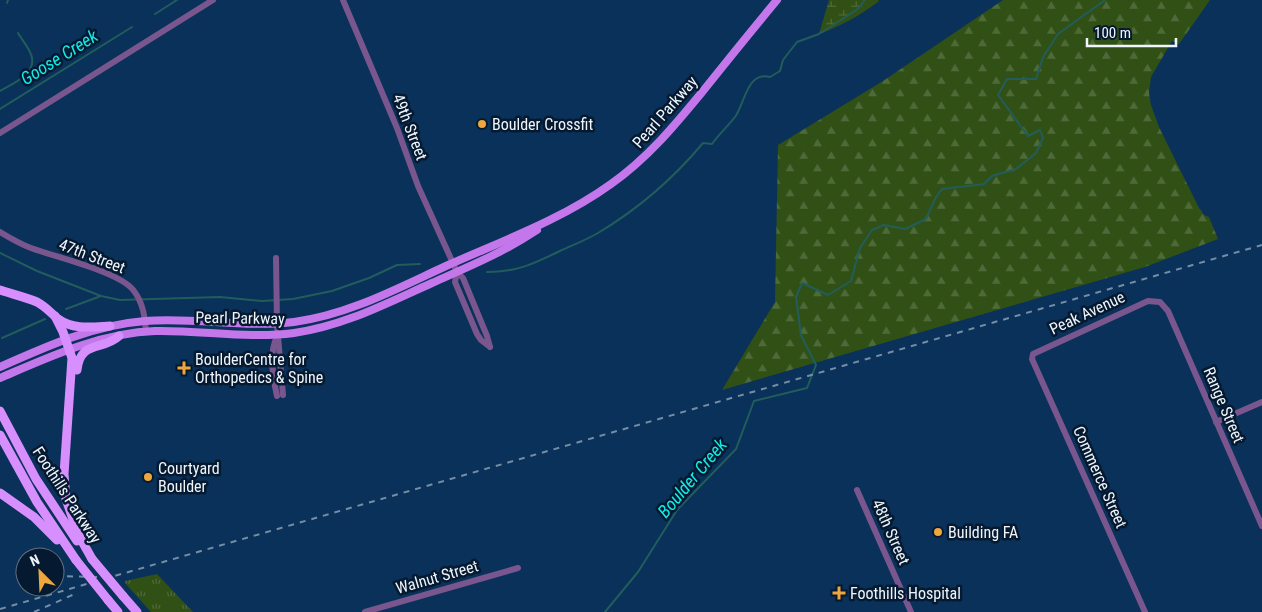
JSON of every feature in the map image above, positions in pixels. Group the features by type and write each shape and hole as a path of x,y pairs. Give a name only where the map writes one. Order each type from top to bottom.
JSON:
{"highway":[{"path":"0,290 35,301 65,323 78,327 110,326"},
{"path":"55,316 66,338 73,367 64,474 66,499 78,534 92,559"},
{"path":"69,422 74,409 79,359 85,351 110,343 119,336"},
{"name":"Foothills Parkway","path":"0,411 48,499 92,559 137,612"},
{"name":"Foothills Parkway","path":"0,435 33,495 76,560 118,612"},
{"path":"0,493 42,525 76,560"}],"main road":[{"name":"Pearl Parkway","path":"0,378 69,349 119,336 146,332 278,335 311,330 349,320 513,245 553,219 599,193 645,157 673,128 777,0"},
{"name":"Pearl Parkway","path":"0,367 66,338 110,326 145,321 175,320 277,324 308,319 350,308 553,219"}],"street":[{"path":"0,133 213,0"},
{"name":"49th Street","path":"343,0 397,128 418,186 456,272"},
{"name":"47th Street","path":"0,232 32,248 118,279 130,286 142,305 146,332"},
{"path":"276,258 280,396"},
{"path":"456,272 463,278 490,347 481,340 473,325 455,282 456,272"},
{"name":"Peak Avenue","path":"1033,354 1111,317 1153,300"},
{"name":"Range Street","path":"1153,300 1160,302 1168,311 1262,526"},
{"name":"Commerce Street","path":"1033,354 1032,359 1144,612"},
{"path":"1216,422 1262,402"},
{"name":"48th Street","path":"857,490 911,612"},
{"name":"Walnut Street","path":"365,612 518,568"}],"green space":[{"path":"829,0 879,0 850,20 819,34"},
{"path":"1003,0 1210,0 1179,44 1172,41 1151,77 1149,93 1159,127 1198,206 1204,215 1209,217 1218,239 1145,267 722,390 775,302 778,145 883,81"},
{"path":"157,574 193,612 151,612 125,583 125,581"}],"waterway":[{"name":"Goose Creek","path":"155,14 177,0"},
{"path":"487,272 507,271 533,263 593,236 627,214 680,169 703,143 712,144 735,117 751,83 762,76 770,77 780,71 783,60 797,42 819,34 858,9 865,0"},
{"name":"Boulder Creek","path":"605,612 638,572 677,510 736,449 754,401 807,388 816,365 801,335 796,297 802,283 828,295 851,281 860,248 872,230 884,225 905,229 926,219 936,197 942,189 984,184 992,176 1016,169 1036,153 1043,138 1040,130 1028,136 998,95 1007,79 1036,79 1043,57 1058,34 1105,0"},
{"name":"Goose Creek","path":"0,109 132,27"},
{"path":"0,91 22,78 32,64 30,52 18,33"},
{"path":"0,253 37,271 101,296 120,300 220,297 262,301 293,299 332,291 369,278 397,265 420,264"},
{"path":"66,309 101,296"},
{"path":"2,338 45,319"}],"railway":[{"path":"0,609 1262,245"},
{"path":"65,576 99,577"},
{"path":"34,612 77,593"}],"place":[{"name":"Boulder Crossfit","path":"482,124"},
{"name":"BoulderCentre for Orthopedics & Spine","path":"184,368"},
{"name":"Courtyard Boulder","path":"148,477"},
{"name":"Building FA","path":"938,532"},
{"name":"Foothills Hospital","path":"839,593"}]}
